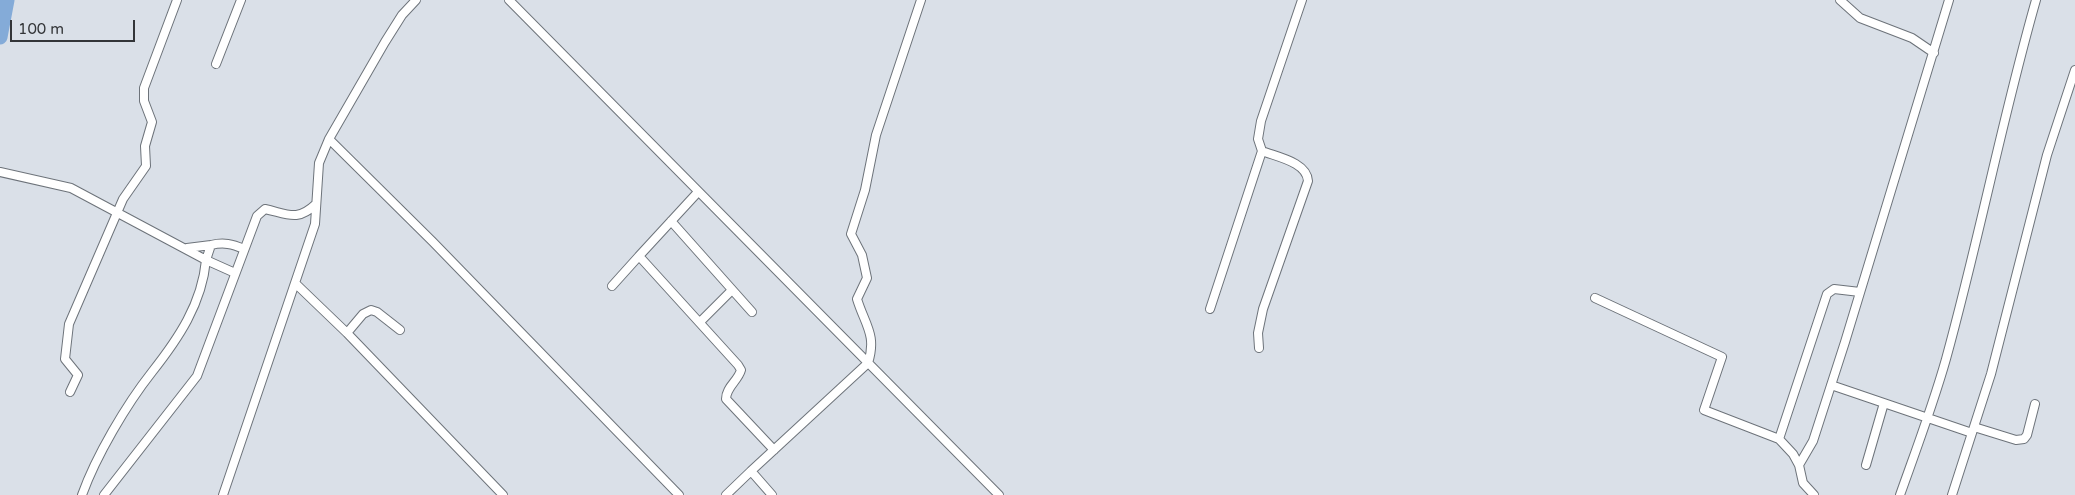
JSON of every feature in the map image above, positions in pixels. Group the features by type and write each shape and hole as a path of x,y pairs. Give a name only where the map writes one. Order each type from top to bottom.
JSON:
{"street":[{"path":"70,392 78,375 66,359 69,324 117,212 132,184 146,166 144,146 152,122 144,101 144,88 176,0"},
{"path":"216,64 241,0"},
{"path":"223,495 315,224 317,174 329,139 385,42 402,15 416,0"},
{"path":"510,0 999,495"},
{"path":"726,495 868,364 873,340 857,299 867,278 862,256 851,234 866,190 876,134 921,0"},
{"path":"1210,309 1262,151 1258,139 1261,121 1302,0"},
{"path":"1840,0 1860,18 1912,38 1934,53"},
{"path":"1799,465 1813,441 1949,0"},
{"path":"1900,495 1927,418 1957,320 2008,102 2036,0"},
{"path":"1952,495 2012,296 2047,155 2075,70"},
{"path":"329,139 440,249 679,495"},
{"path":"1259,348 1258,333 1263,309 1308,181 1308,174 1302,167 1262,151"},
{"path":"0,172 71,188 234,273"},
{"path":"612,286 698,192"},
{"path":"104,495 197,376 234,273 257,216 265,209 295,216 304,215 316,204"},
{"path":"304,215 315,224"},
{"path":"672,221 752,312"},
{"path":"187,248 226,243 244,249"},
{"path":"82,495 95,463 122,416 173,347 195,304 204,278 206,260 211,246"},
{"path":"639,256 741,370 726,394 729,404 774,450"},
{"path":"296,284 347,333 503,495"},
{"path":"1779,439 1827,294 1834,289 1860,292"},
{"path":"700,322 732,290"},
{"path":"1595,298 1722,357 1704,410 1779,439 1793,454 1799,465 1803,483 1814,495"},
{"path":"347,333 363,314 370,310 377,312 400,330"},
{"path":"1831,385 1927,418 2016,440 2024,439 2027,435 2035,404"},
{"path":"1866,465 1884,403"},
{"path":"751,471 772,495"}],"waterway":[{"path":"0,37 7,0"}]}
